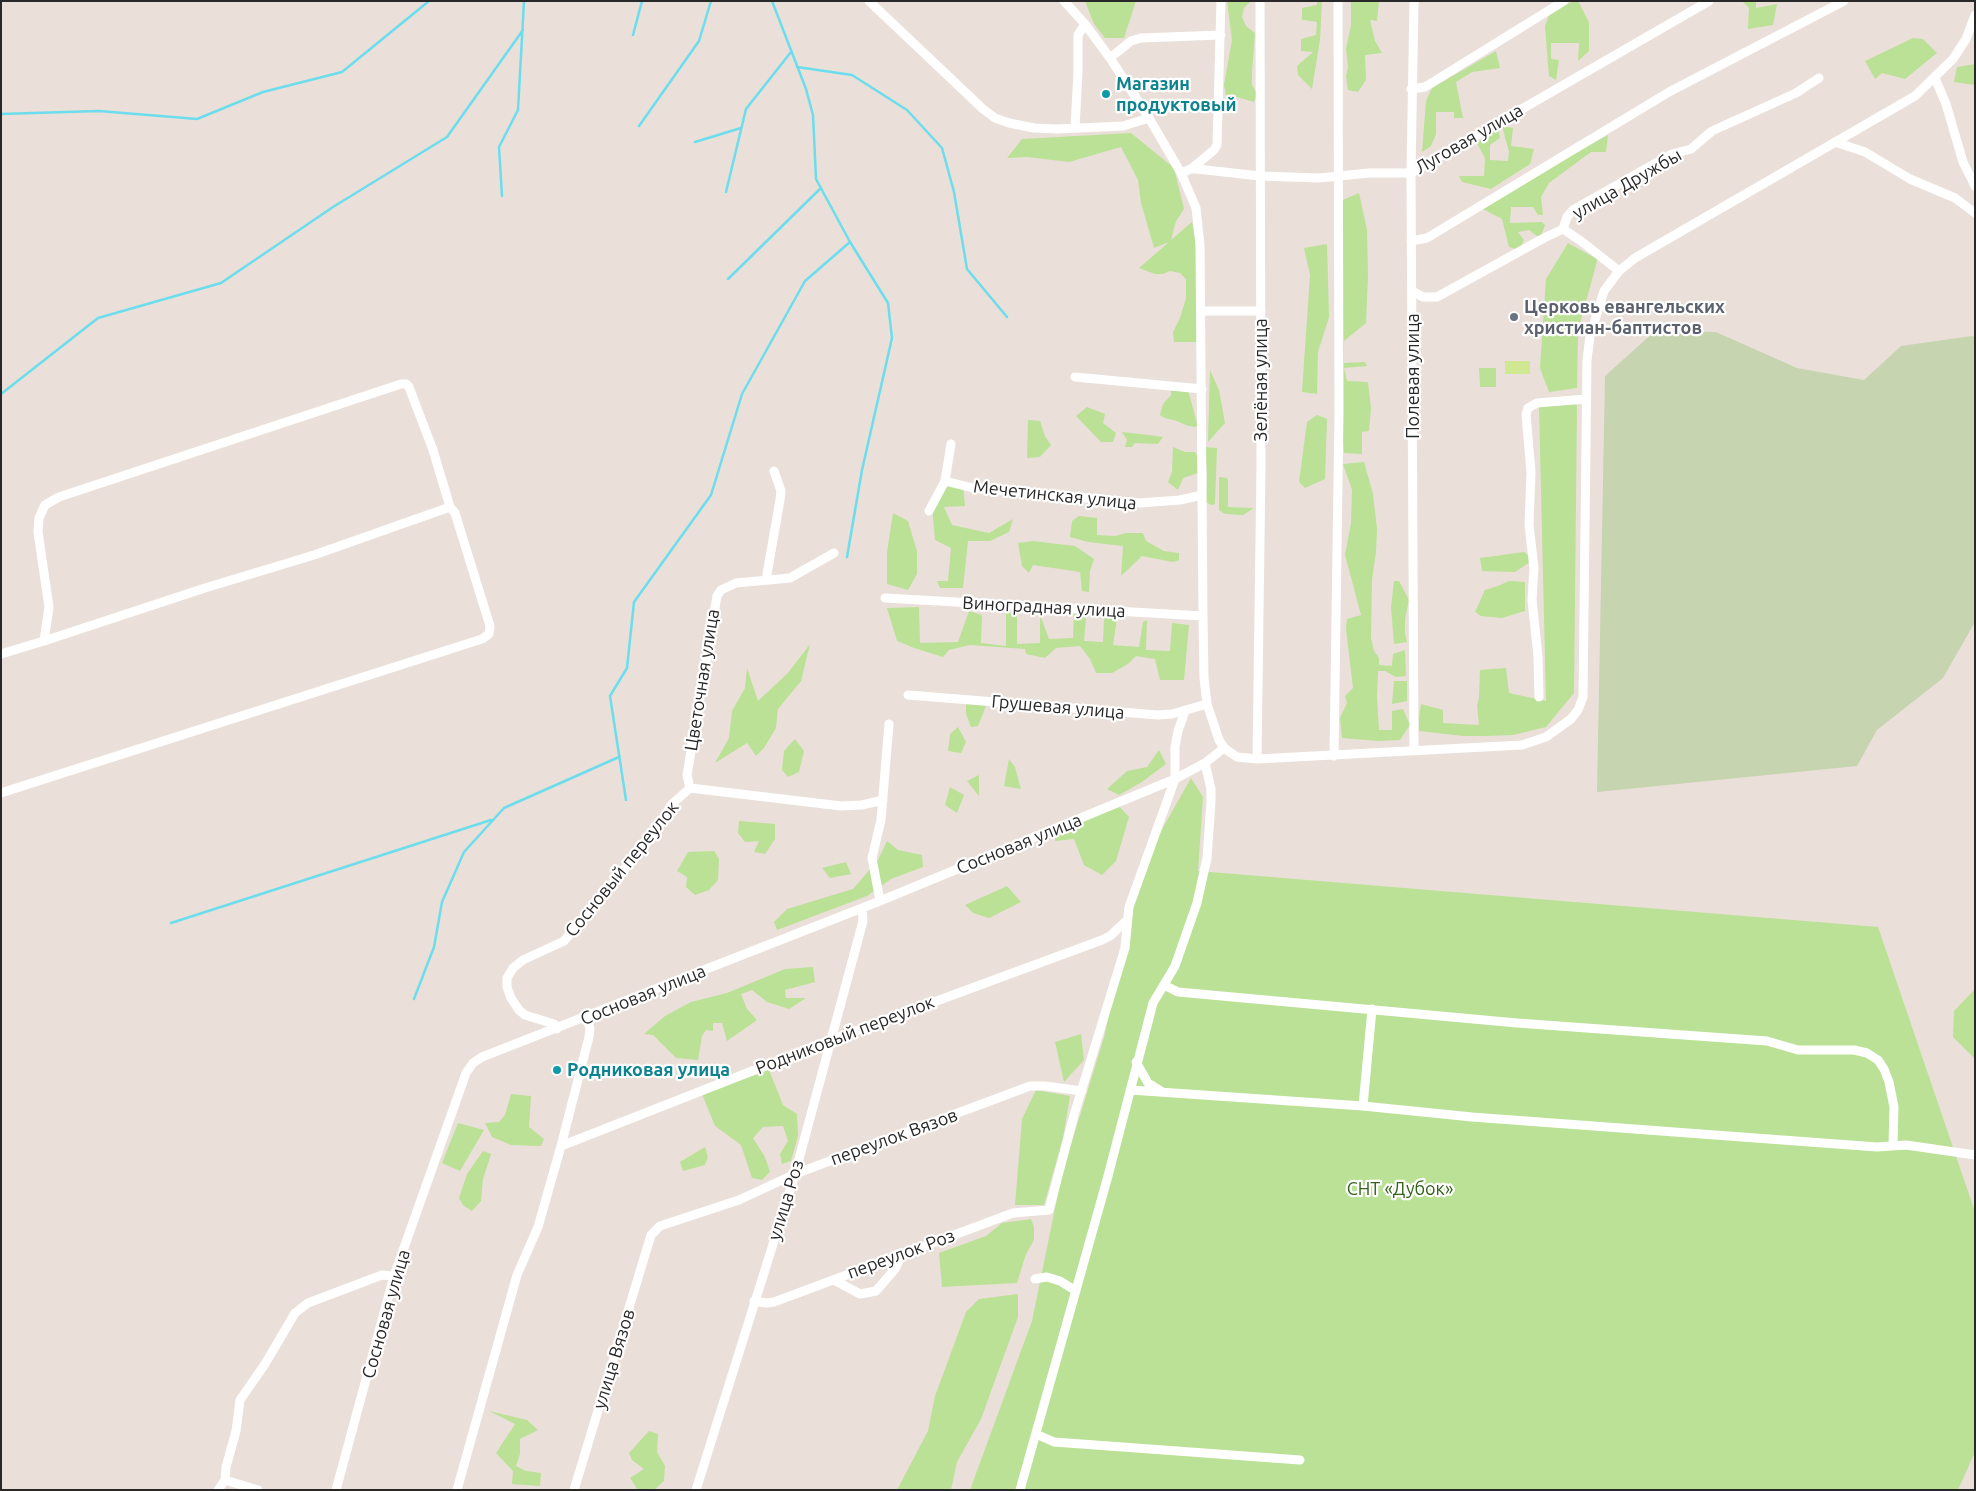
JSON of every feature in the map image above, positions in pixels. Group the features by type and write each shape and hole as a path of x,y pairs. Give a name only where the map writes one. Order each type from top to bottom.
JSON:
{"street":[{"path":"869,1 983,109 995,118 1034,128 1122,126 1149,118"},
{"path":"1064,1 1085,24 1110,58 1149,118 1182,172 1196,208 1199,226 1201,311 1204,678 1207,704 1219,740 1224,748 1237,757 1257,759 1522,744 1534,742 1557,731 1578,710 1583,697 1584,684 1586,399 1590,336 1604,291 1618,271 1635,258 1914,96 1954,59 1966,39 1975,15"},
{"path":"1191,169 1214,150 1216,145 1221,1"},
{"name":"Зелёная улица","path":"1257,759 1261,467 1260,1"},
{"path":"1334,756 1339,413 1338,1"},
{"name":"Полевая улица","path":"1414,1 1411,89 1414,750"},
{"path":"1411,89 1425,87 1564,1"},
{"name":"Луговая улица","path":"1676,20 1694,1"},
{"name":"Луговая улица","path":"1182,172 1191,169 1260,176 1319,178 1370,173 1411,173 1709,1"},
{"path":"1411,241 1427,238 1668,92 1844,1"},
{"path":"1075,128 1078,34 1085,24"},
{"path":"1110,58 1131,42 1141,38 1221,35"},
{"name":"улица Дружбы","path":"1412,291 1423,297 1437,297 1563,229 1567,216 1573,210 1672,154 1691,149 1712,131 1796,94 1819,78"},
{"path":"1934,78 1946,104 1963,162 1975,186"},
{"path":"1835,142 1865,152 1910,179 1955,198 1975,213"},
{"path":"1563,229 1618,271"},
{"path":"1201,311 1261,311"},
{"path":"1075,377 1202,389"},
{"path":"1,792 482,639 489,634 490,626 455,513 450,506 433,450 410,387 406,384 59,497 46,505 39,518 40,556 49,607 44,641"},
{"path":"1539,697 1538,656 1532,600 1534,568 1529,525 1531,472 1526,414 1528,408 1537,402 1586,399"},
{"path":"929,510 945,481 951,444"},
{"path":"766,580 781,491 774,471"},
{"name":"Мечетинская улица","path":"945,481 974,488 1140,503 1180,500 1202,495"},
{"path":"1,654 314,555 450,506"},
{"name":"Цветочная улица","path":"690,788 687,775 717,596 722,590 736,583 790,578 834,553"},
{"name":"Виноградная улица","path":"884,598 1203,616"},
{"name":"Грушевая улица","path":"908,695 1158,715 1185,711 1207,704"},
{"path":"1082,1091 1125,948 1128,907 1175,779 1175,747 1185,711"},
{"path":"880,901 872,858 879,830 883,800 889,724"},
{"name":"Сосновая улица","path":"336,1490 394,1276 463,1082 473,1063 482,1057 880,901 1175,779 1205,763 1224,748"},
{"path":"1020,1490 1076,1291 1155,996 1175,966 1185,942 1203,880 1207,858 1211,802 1211,789 1205,763"},
{"name":"Сосновый переулок","path":"557,1029 554,1024 525,1015 519,1010 511,998 507,987 508,978 513,968 523,960 564,941 656,832 671,805 690,788 841,806 883,800"},
{"name":"улица Роз","path":"696,1490 795,1174 830,1040 864,922 862,908"},
{"name":"Родниковый переулок","path":"561,1146 830,1040 1102,940 1110,936 1126,921"},
{"path":"1164,985 1178,992 1500,1022 1767,1041 1798,1050 1854,1050 1867,1053 1878,1060 1884,1069 1889,1082 1894,1107 1893,1145"},
{"path":"1364,1106 1372,1009"},
{"path":"457,1490 517,1276 534,1240 561,1146 589,1037 590,1029 587,1017"},
{"path":"1136,1062 1148,1082 1164,1092"},
{"name":"переулок Вязов","path":"655,1230 669,1221 739,1200 795,1174 1030,1086 1082,1091"},
{"path":"1130,1090 1364,1106 1472,1117 1877,1147 1906,1145 1975,1156"},
{"name":"переулок Роз","path":"754,1301 774,1302 1013,1213 1049,1210 1082,1091"},
{"name":"улица Вязов","path":"574,1490 651,1236 655,1230"},
{"path":"834,1280 860,1294 876,1290 895,1269 902,1254"},
{"path":"218,1490 225,1480 226,1467 236,1431 240,1400 265,1364 295,1313 308,1303 382,1275 394,1276"},
{"path":"1035,1279 1047,1277 1060,1281 1076,1291"},
{"path":"1036,1434 1054,1442 1300,1460"},
{"path":"225,1480 258,1490"}],"green space":[{"path":"1085,1 1136,1 1124,38 1105,38 1094,24"},
{"path":"1227,1 1251,1 1244,8 1242,17 1246,26 1255,33 1252,85 1257,94 1254,102 1237,97 1229,102 1226,95 1224,85 1232,40"},
{"path":"1317,1 1322,1 1320,40 1312,89 1298,75 1297,66 1313,52 1301,51 1301,39 1316,35 1317,22 1302,20 1302,8 1317,5"},
{"path":"1351,1 1379,1 1377,21 1370,20 1375,41 1382,53 1365,55 1366,80 1358,92 1348,90 1346,76 1348,67 1346,49 1351,25"},
{"path":"1578,1 1589,22 1589,51 1578,61 1579,43 1551,43 1551,59 1559,60 1556,80 1549,76 1545,26 1551,10"},
{"path":"1742,1 1756,1 1756,8 1777,4 1773,25 1748,29 1749,8"},
{"path":"1913,38 1923,39 1937,53 1905,79 1882,73 1875,79 1865,61"},
{"path":"1496,51 1500,68 1472,72 1456,82 1463,118 1454,118 1454,112 1436,112 1436,134 1431,146 1422,152 1426,101 1432,88"},
{"path":"1975,64 1975,85 1954,82 1957,67"},
{"path":"1502,126 1513,128 1511,146 1534,149 1530,164 1491,189 1462,182 1459,176 1484,176 1485,158 1477,143 1498,129 1500,138 1490,145 1490,160 1508,161 1509,152"},
{"path":"1131,133 1174,168 1184,209 1176,221 1171,240 1192,222 1197,248 1197,342 1174,342 1173,332 1180,318 1186,298 1186,279 1180,273 1170,271 1163,274 1155,274 1139,268 1169,242 1154,248 1141,203 1138,180 1121,147 1069,162 1027,157 1007,158 1022,139"},
{"path":"1608,135 1606,152 1591,152 1549,183 1541,197 1543,215 1538,215 1533,207 1511,207 1510,223 1542,222 1545,225 1540,238 1529,230 1518,232 1524,240 1519,250 1509,247 1502,219 1479,207"},
{"path":"1359,193 1367,230 1366,323 1344,341 1344,363 1365,362 1367,366 1344,368 1347,381 1368,382 1371,408 1369,431 1362,432 1362,454 1344,453 1338,202"},
{"path":"1568,243 1597,259 1578,331 1577,388 1549,392 1540,368 1546,279"},
{"path":"1327,244 1329,317 1318,352 1317,394 1302,392 1310,275 1304,248"},
{"path":"1655,331 1716,332 1797,368 1864,380 1901,346 1975,337 1975,622 1943,678 1877,730 1857,766 1597,792 1605,376"},
{"path":"1505,361 1530,361 1530,374 1505,374"},
{"path":"1479,368 1496,368 1496,387 1480,387"},
{"path":"1210,370 1219,390 1225,423 1208,442"},
{"path":"1171,390 1188,390 1198,427 1188,426 1160,415 1163,404 1171,395"},
{"path":"1572,400 1577,406 1574,693 1546,727 1513,735 1486,736 1463,736 1419,731 1421,704 1443,710 1443,723 1479,725 1477,706 1480,670 1506,668 1509,693 1546,701 1539,406"},
{"path":"1087,407 1105,414 1103,423 1116,433 1113,442 1101,442 1076,416"},
{"path":"1317,415 1327,419 1325,479 1305,488 1299,482 1307,422"},
{"path":"1028,420 1040,421 1045,436 1051,445 1040,457 1027,458"},
{"path":"1122,432 1163,437 1158,444 1135,443 1132,447 1125,447 1127,440"},
{"path":"1173,447 1185,452 1195,452 1199,459 1198,473 1183,478 1178,490 1168,482 1172,472"},
{"path":"1205,447 1217,448 1215,504 1211,505 1206,502"},
{"path":"1364,462 1373,494 1377,529 1372,580 1371,638 1374,651 1379,658 1379,665 1392,666 1393,654 1405,650 1406,676 1396,677 1385,671 1378,671 1379,730 1392,730 1392,711 1403,709 1410,725 1400,740 1378,741 1342,738 1340,718 1347,703 1345,696 1353,688 1346,629 1347,619 1361,615 1345,555 1351,523 1352,490 1343,464"},
{"path":"1219,477 1227,478 1228,481 1228,507 1254,508 1243,515 1225,514 1219,510"},
{"path":"963,485 965,506 944,507 952,525 989,533 1013,519 1009,532 990,541 968,541 963,588 940,588 937,581 948,581 951,548 935,540 932,506 942,487"},
{"path":"893,513 908,521 917,551 917,574 908,590 887,584 887,552"},
{"path":"1079,516 1097,518 1097,535 1115,536 1126,533 1143,533 1146,541 1164,551 1179,553 1179,560 1173,562 1142,556 1121,576 1123,546 1088,542 1070,537 1072,521"},
{"path":"1033,541 1075,546 1094,559 1090,571 1089,592 1082,591 1080,572 1033,565 1029,573 1022,566 1018,543"},
{"path":"1524,552 1533,560 1515,572 1482,571 1480,558"},
{"path":"1394,581 1399,581 1409,600 1405,619 1407,642 1394,644 1391,607"},
{"path":"1509,581 1525,582 1525,611 1502,618 1481,616 1475,612 1485,590"},
{"path":"919,607 920,643 958,642 969,611 982,615 981,643 1006,646 1006,612 1017,614 1017,644 1040,643 1040,615 1049,639 1073,638 1074,613 1086,618 1084,641 1103,642 1104,618 1117,618 1113,645 1139,647 1143,622 1147,620 1146,650 1170,651 1172,623 1189,625 1184,680 1160,680 1155,659 1136,656 1128,664 1112,673 1096,673 1090,659 1080,646 1056,648 1045,658 1026,654 1025,649 970,645 949,650 943,657 897,641 887,608"},
{"path":"810,644 801,681 778,709 776,728 764,748 756,756 747,743 715,763 729,738 732,711 745,688 747,668 758,701 788,673"},
{"path":"1394,681 1407,681 1407,701 1392,704"},
{"path":"966,699 988,701 978,726 971,727 966,714"},
{"path":"958,727 966,742 961,753 948,751 950,734"},
{"path":"795,739 804,751 799,772 788,777 782,770 784,751"},
{"path":"1159,750 1166,764 1142,782 1119,795 1107,789 1127,771 1147,767"},
{"path":"1009,759 1015,767 1021,789 1004,786"},
{"path":"979,775 979,796 967,781"},
{"name":"СНТ «Дубок»","path":"1191,778 1203,797 1198,871 1878,927 1975,1212 1975,1452 1958,1490 970,1490 1032,1321 1062,1174 1105,1034 1135,877"},
{"path":"950,787 964,795 957,813 945,805"},
{"path":"1116,803 1129,817 1116,861 1102,875 1084,865 1074,839 1055,841 1057,828"},
{"path":"739,821 775,824 775,839 765,854 754,852 759,841 745,842 738,833"},
{"path":"887,841 898,850 922,855 923,867 891,879 867,896 777,930 774,922 787,909 853,889 878,860"},
{"path":"714,851 719,859 718,880 709,890 695,895 686,887 687,877 677,871 688,852"},
{"path":"846,862 851,874 830,878 822,868"},
{"path":"1007,886 1021,902 989,918 973,913 965,905"},
{"path":"813,967 815,982 785,990 786,998 806,998 789,1009 767,1002 752,990 741,994 747,1009 757,1020 727,1041 722,1023 713,1023 713,1031 706,1030 702,1036 698,1060 676,1058 653,1035 644,1034 665,1016 691,1002 727,993 785,969"},
{"path":"1975,989 1975,1059 1953,1037 1954,1011"},
{"path":"1081,1034 1084,1060 1064,1082 1055,1042"},
{"path":"769,1070 783,1105 797,1114 798,1136 791,1161 782,1164 780,1154 788,1141 783,1126 763,1127 753,1138 765,1157 770,1172 762,1180 752,1178 741,1145 715,1126 702,1094"},
{"path":"1036,1090 1070,1096 1063,1138 1044,1205 1015,1205 1022,1119"},
{"path":"511,1094 531,1096 529,1127 544,1139 541,1146 511,1145 492,1137 485,1123 499,1122 505,1115"},
{"path":"458,1123 484,1130 460,1171 442,1163"},
{"path":"705,1147 708,1157 705,1165 683,1171 680,1162"},
{"path":"483,1151 491,1154 483,1179 481,1201 472,1211 463,1205 459,1198 467,1174"},
{"path":"1031,1219 1034,1227 1034,1240 1026,1254 1017,1283 942,1287 939,1253 986,1236 1002,1223"},
{"path":"1018,1294 1018,1317 981,1419 957,1462 951,1490 897,1490 928,1431 935,1396 966,1312 979,1299"},
{"path":"489,1411 527,1420 538,1430 520,1439 520,1454 516,1466 526,1471 541,1473 540,1486 512,1484 513,1471 496,1453 515,1424"},
{"path":"649,1431 658,1434 657,1452 665,1466 664,1481 654,1490 639,1490 630,1478 644,1469 632,1460 629,1453"}],"waterway":[{"path":"1,114 99,111 197,119 263,92 342,72 429,1"},
{"path":"502,196 499,147 518,110 524,1"},
{"path":"633,35 642,1"},
{"path":"639,126 699,41 711,1"},
{"path":"772,1 806,89 813,115 816,179 850,242 888,303 892,338 862,470 847,557"},
{"path":"1,394 98,318 221,283 333,207 447,137 523,30"},
{"path":"726,192 746,109 791,52"},
{"path":"797,67 852,75 907,110 942,148 954,192 967,269 1007,317"},
{"path":"695,142 741,128"},
{"path":"728,279 821,188"},
{"path":"626,800 610,696 627,668 634,602 711,495 742,394 805,281 850,242"},
{"path":"414,999 434,947 442,902 464,852 504,808 619,757"},
{"path":"171,923 491,820"}],"place":[{"name":"Магазин продуктовый","path":"1106,94"},
{"name":"Церковь евангельских христиан-баптистов","path":"1514,317"},
{"name":"Родниковая улица","path":"557,1070"}]}
